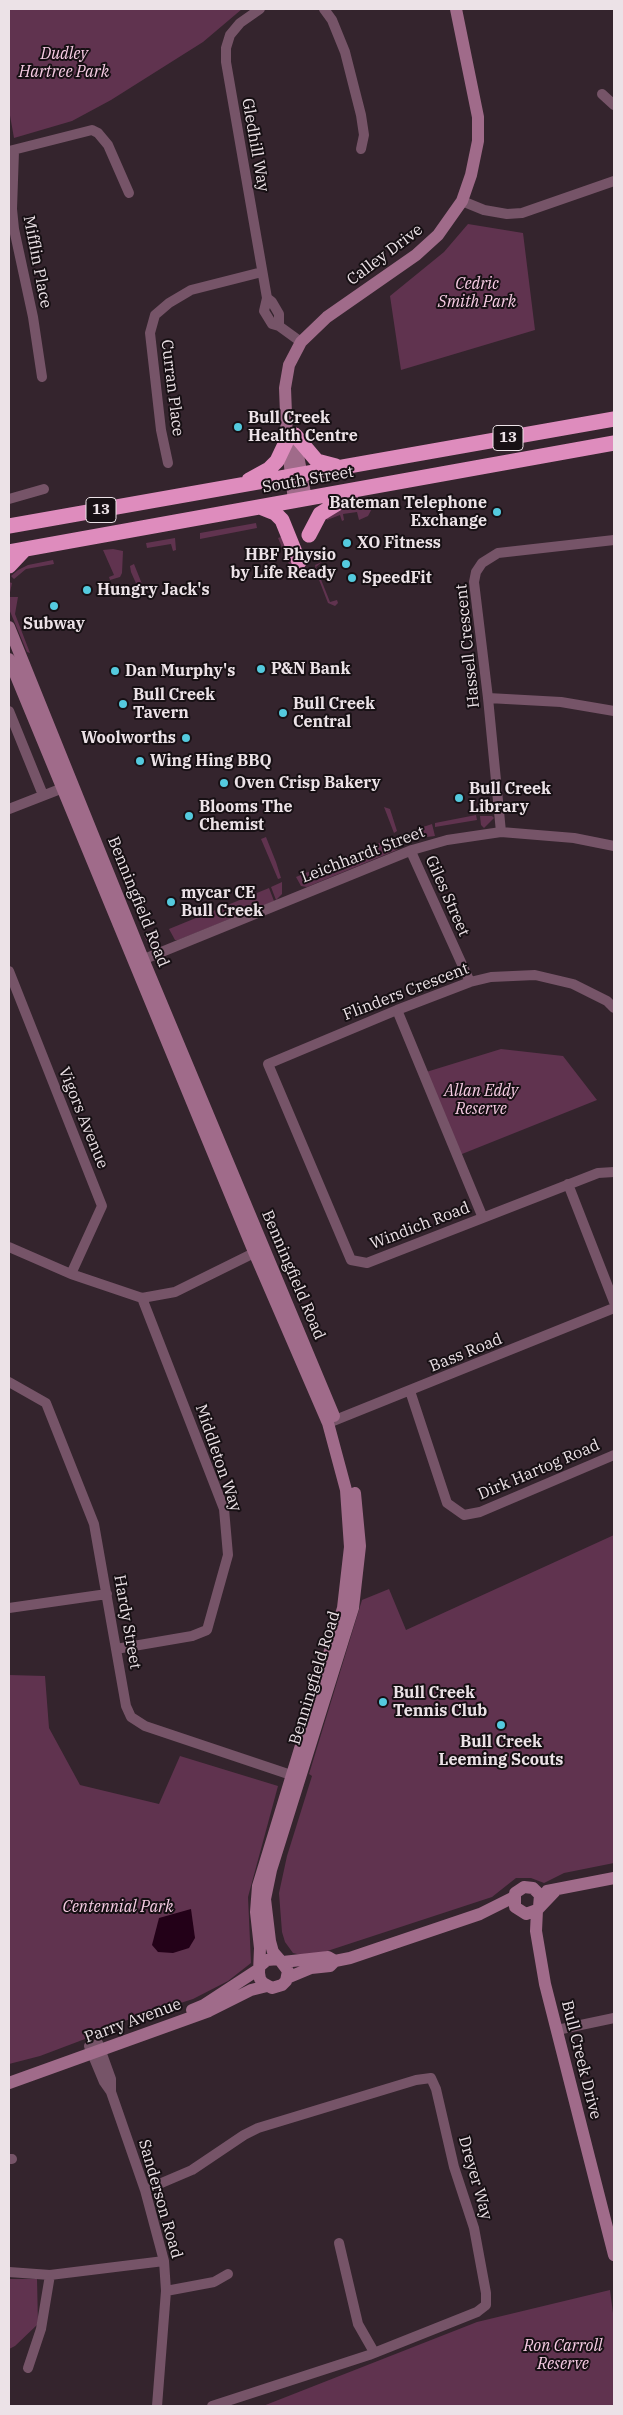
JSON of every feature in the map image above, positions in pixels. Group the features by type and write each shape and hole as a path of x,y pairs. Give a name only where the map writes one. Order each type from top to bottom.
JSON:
{"highway":[{"path":"587,424 614,410"},
{"name":"South Street","path":"9,526 614,419"},
{"path":"239,486 269,469 277,461 290,433 317,461 326,465 347,467"},
{"name":"South Street","path":"9,552 614,443"},
{"path":"467,446 477,455 477,462 473,468"},
{"path":"539,457 614,453"},
{"path":"309,535 315,520 320,514 363,488"},
{"path":"260,507 275,512 282,520 300,562"},
{"path":"9,566 25,549"}],"main road":[{"name":"Calley Drive","path":"300,500 285,395 289,364 300,342 327,317 438,236 462,201 475,161 478,117 456,9"},
{"name":"Benningfield Road","path":"9,627 68,786 139,961 258,1250 332,1421 341,1463 349,1507 350,1548 349,1573 343,1608 295,1777 265,1899 270,1941 273,1952 281,1960"},
{"name":"Benningfield Road","path":"9,659 68,786"},
{"name":"Benningfield Road","path":"260,1968 256,1912 258,1886 295,1777"},
{"name":"Parry Avenue","path":"9,2075 209,2011 251,1990 267,1986 278,1987 287,1978 311,1968 330,1966 335,1961 350,1958 480,1914 514,1897 519,1889 524,1887 533,1888 537,1891 555,1892 614,1878"},
{"path":"514,1897 515,1907 530,1910 541,1900 537,1891"},
{"name":"Parry Avenue","path":"480,1914 530,1910 555,1892"},
{"name":"Bull Creek Drive","path":"530,1910 557,2030 614,2255"},
{"name":"Parry Avenue","path":"9,2083 204,2005 260,1968 267,1960 328,1957 335,1961"},
{"path":"281,1960 288,1971 287,1978"},
{"path":"260,1968 260,1979 267,1986"}],"street":[{"name":"Gledhill Way","path":"260,9 240,23 230,34 226,48 226,62 267,298 272,302 279,314 279,326 300,342"},
{"path":"324,9 332,20 345,52 362,116 364,135 361,149"},
{"path":"602,94 614,105"},
{"path":"11,151 92,130 98,133 108,145 130,193"},
{"name":"Mifflin Place","path":"11,151 14,229 33,317 42,377"},
{"path":"462,201 506,214 522,213 614,181"},
{"name":"Curran Place","path":"168,463 161,430 150,333 155,316 169,303 191,290 262,272"},
{"path":"9,500 44,489"},
{"name":"Hassell Crescent","path":"501,832 474,582 482,563 498,554 614,540"},
{"path":"488,698 561,702 614,711"},
{"path":"9,711 43,795"},
{"path":"9,809 68,786"},
{"name":"Leichhardt Street","path":"139,961 412,850 447,840 501,832 574,838 614,846"},
{"name":"Giles Street","path":"412,850 470,982"},
{"name":"Vigors Avenue","path":"9,971 102,1206 70,1274"},
{"name":"Flinders Crescent","path":"268,1064 397,1010 470,982 491,977 535,975 573,984 607,1002 614,1008"},
{"path":"397,1010 483,1218"},
{"name":"Windich Road","path":"268,1064 351,1260 367,1263 568,1184 598,1173 614,1172"},
{"path":"568,1184 614,1302"},
{"path":"9,1247 70,1274 142,1298 175,1292 258,1250"},
{"name":"Middleton Way","path":"116,1649 192,1636 207,1630 228,1556 224,1509 142,1298"},
{"name":"Bass Road","path":"332,1421 410,1392 614,1308"},
{"name":"Hardy Street","path":"9,1382 46,1403 94,1524 126,1706 131,1717 145,1726 295,1777"},
{"name":"Dirk Hartog Road","path":"410,1392 447,1503 464,1515 480,1512 614,1455"},
{"path":"9,1608 106,1594"},
{"path":"557,2030 614,2018"},
{"name":"Sanderson Road","path":"95,2048 111,2079 112,2092 145,2190 164,2260 166,2291 157,2406"},
{"name":"Dreyer Way","path":"145,2190 192,2170 244,2134 258,2128 416,2080 431,2078 436,2089 454,2167 474,2228 486,2293 486,2306 477,2312 374,2352 212,2406"},
{"path":"339,2243 358,2324 374,2352"},
{"path":"9,2272 50,2275 164,2260"},
{"path":"166,2291 214,2282 228,2274"},
{"path":"28,2368 41,2329 50,2275"}],"green space":[{"name":"Dudley Hartree Park","path":"9,9 242,9 203,42 111,100 72,121 14,138 9,110"},
{"name":"Cedric Smith Park","path":"468,224 523,233 535,330 401,370 390,296 444,252"},
{"path":"375,503 368,516 359,520 357,512 343,514 344,520 342,521 340,515 327,520 326,518 341,509"},
{"path":"256,523 257,528 200,539 200,533"},
{"path":"283,536 293,568 291,569 278,538"},
{"path":"175,538 176,550 173,551 171,544 147,548 146,543"},
{"path":"103,550 123,551 122,573 120,577 110,580 109,577 114,575"},
{"path":"53,560 54,564 26,569 14,579 11,576 28,565"},
{"path":"322,562 316,567 330,602 337,600 338,603 335,606 328,603 316,572 315,565"},
{"path":"134,564 144,589 138,588 131,572 130,566"},
{"path":"9,582 12,583 9,597"},
{"path":"9,597 18,597 15,614 30,653 27,652 9,609"},
{"path":"384,807 390,809 397,831 394,833"},
{"path":"476,815 477,820 435,827 435,823"},
{"path":"480,816 492,816 494,818 484,828 481,825"},
{"path":"432,824 435,836 418,838 414,830"},
{"path":"399,835 401,843 397,850 307,887 301,886 296,877"},
{"path":"266,837 281,878 278,879 261,839"},
{"path":"282,882 282,894 276,900 271,887"},
{"path":"269,888 274,901 178,940 175,940 169,929"},
{"path":"157,933 160,947 150,947 144,936"},
{"name":"Allan Eddy Reserve","path":"501,1049 563,1056 597,1100 457,1156 423,1073"},
{"path":"614,1535 614,1863 564,1873 544,1883 531,1878 516,1878 492,1897 309,1957 293,1953 285,1942 282,1932 279,1893 287,1856 312,1776 309,1774 362,1600 389,1589 406,1630"},
{"name":"Centennial Park","path":"9,1675 45,1676 49,1728 80,1785 159,1804 180,1756 278,1786 248,1897 251,1963 228,1981 193,1999 112,2025 97,2031 98,2034 40,2056 9,2064"},
{"path":"9,2279 37,2279 38,2324 15,2346 9,2349"},
{"name":"Ron Carroll Reserve","path":"610,2290 614,2321 614,2406 263,2406 477,2322"}],"shaded area":[{"path":"191,1909 195,1938 189,1948 173,1953 158,1952 152,1945 159,1918"}],"place":[{"name":"Bull Creek Health Centre","path":"238,427"},
{"name":"Bateman Telephone Exchange","path":"497,512"},
{"name":"XO Fitness","path":"347,543"},
{"name":"HBF Physio by Life Ready","path":"346,564"},
{"name":"SpeedFit","path":"352,578"},
{"name":"Hungry Jack's","path":"87,590"},
{"name":"Subway","path":"54,606"},
{"name":"P&N Bank","path":"261,669"},
{"name":"Dan Murphy's","path":"115,671"},
{"name":"Bull Creek Tavern","path":"123,704"},
{"name":"Bull Creek Central","path":"283,713"},
{"name":"Woolworths","path":"186,738"},
{"name":"Wing Hing BBQ","path":"140,761"},
{"name":"Oven Crisp Bakery","path":"224,783"},
{"name":"Bull Creek Library","path":"459,798"},
{"name":"Blooms The Chemist","path":"189,816"},
{"name":"mycar CE Bull Creek","path":"171,902"},
{"name":"Bull Creek Tennis Club","path":"383,1702"},
{"name":"Bull Creek Leeming Scouts","path":"501,1725"}]}
